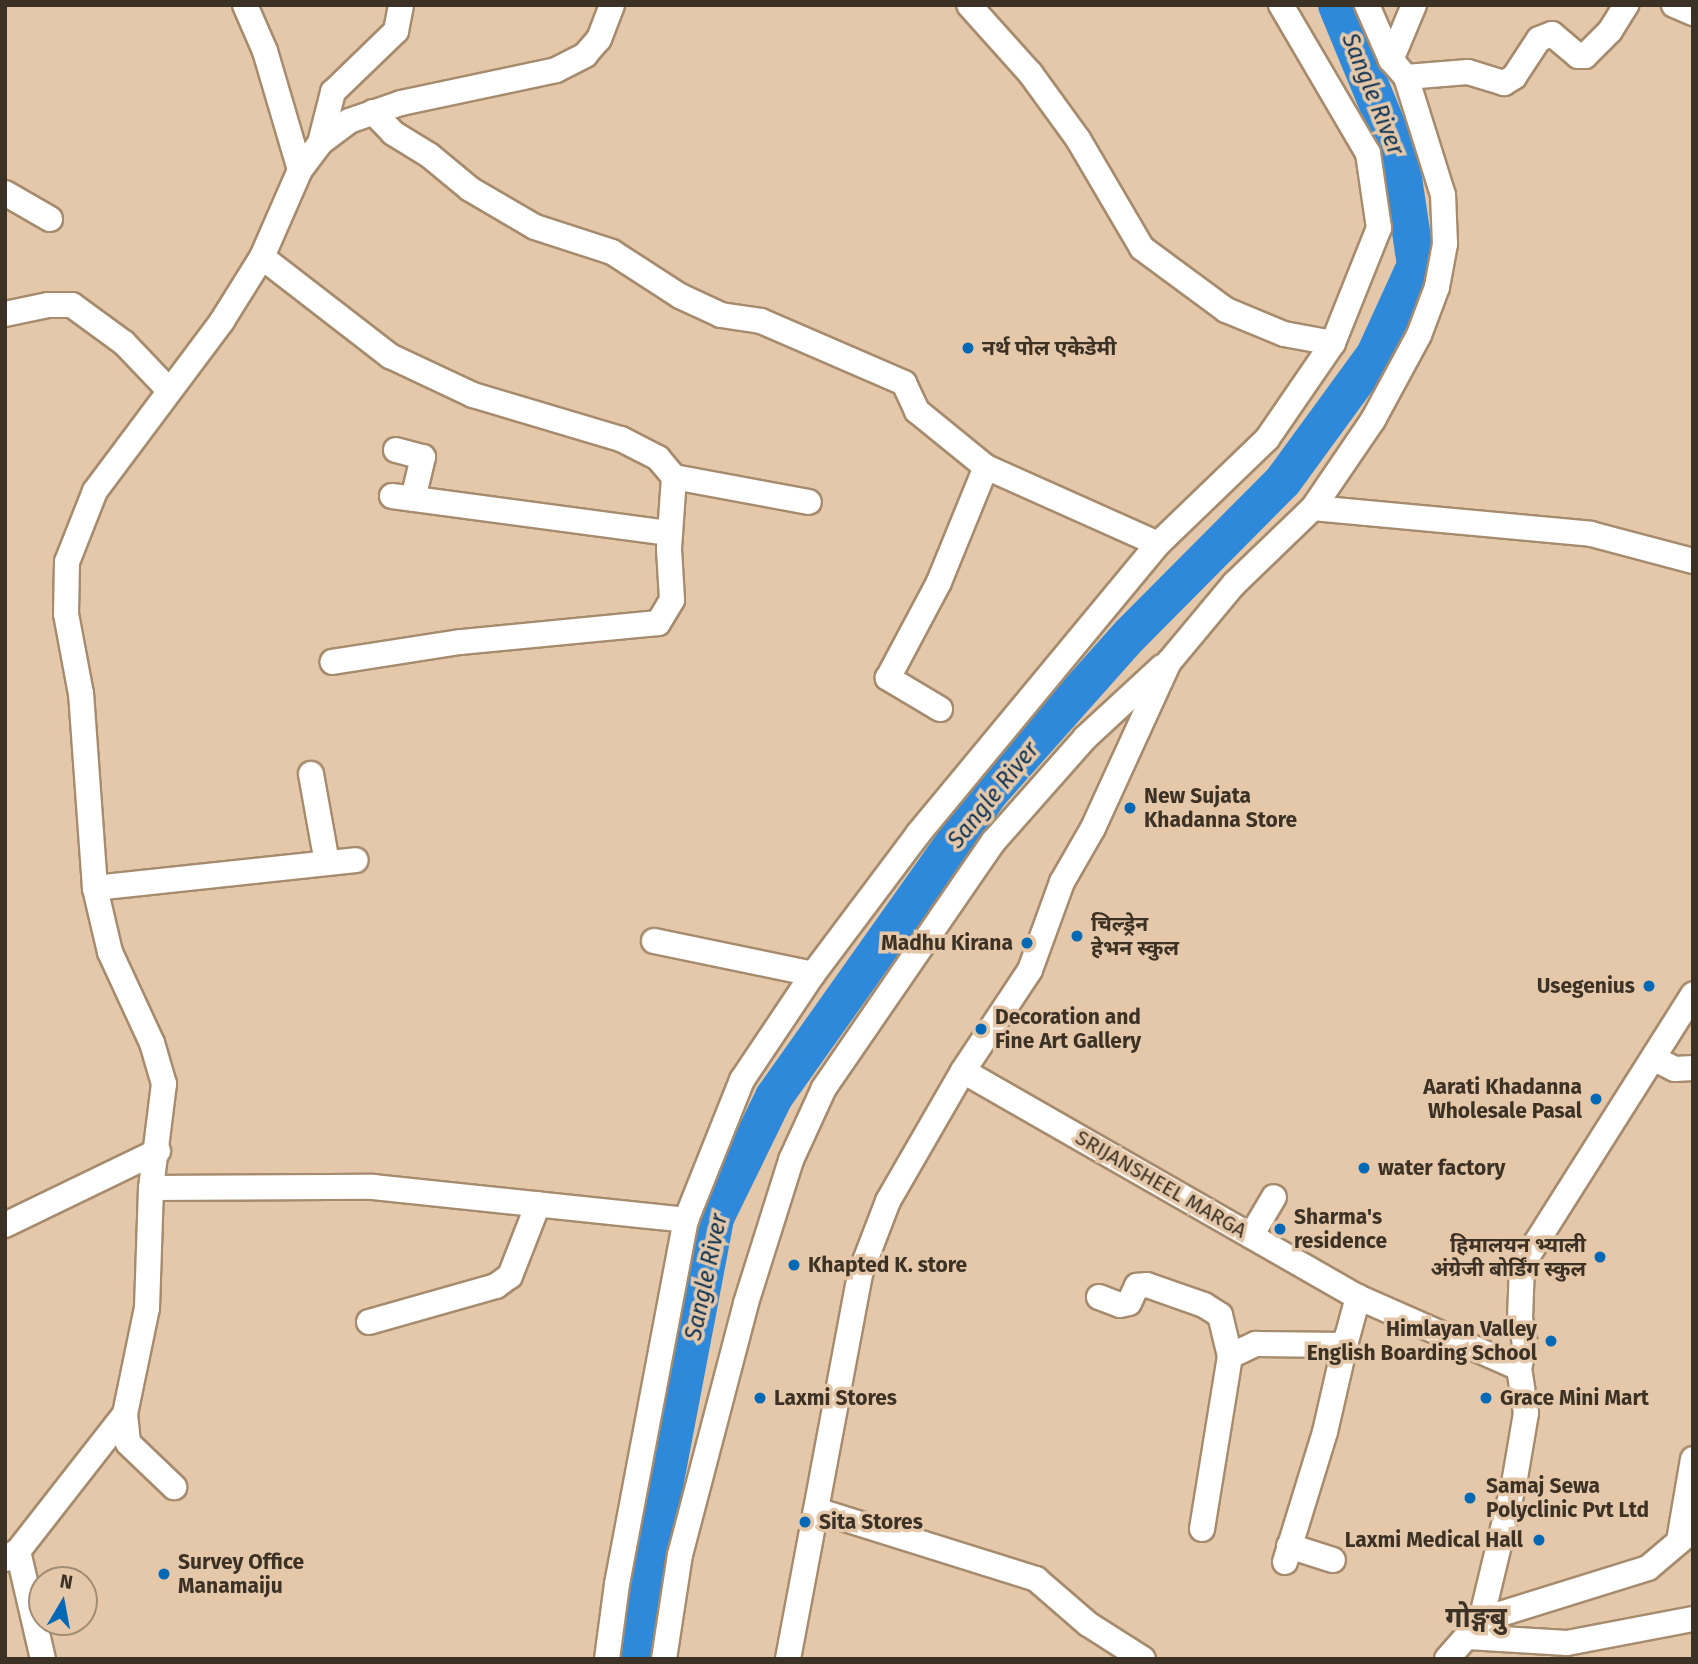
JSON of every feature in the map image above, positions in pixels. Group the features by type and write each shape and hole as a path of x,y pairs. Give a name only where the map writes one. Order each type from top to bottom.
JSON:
{"street":[{"path":"245,5 265,51 300,170"},
{"path":"320,143 333,92 396,31 401,5"},
{"path":"174,1487 128,1443 125,1414 147,1308 151,1188 158,1151 164,1084 152,1043 110,952 95,888 81,694 65,614 67,562 95,491 168,389 222,321 262,257 300,170 320,143 349,121 373,112 556,69 585,55 598,39 611,5"},
{"path":"969,5 1030,73 1078,139 1142,248 1226,310 1284,334 1333,343"},
{"path":"607,1659 617,1584 685,1220 742,1080 813,974 918,834 1158,544 1267,439 1333,343 1379,228 1368,153 1280,5"},
{"path":"788,1659 860,1274 888,1201 964,1070 1030,971 1062,882 1093,828 1169,662 1234,584 1313,508 1373,420 1419,335 1437,288 1446,244 1443,195 1399,68 1367,5"},
{"path":"1399,68 1414,5"},
{"path":"1399,68 1468,72 1504,83 1514,77 1539,39 1552,34 1578,56 1585,56 1609,32 1626,5"},
{"path":"1674,5 1693,13"},
{"path":"373,112 393,133 429,155 470,189 535,227 612,252 680,296 721,315 761,321 904,383 917,411 986,467 1158,544"},
{"path":"5,193 50,219"},
{"path":"262,257 390,356 473,395 621,439 658,458 674,477 809,502"},
{"path":"5,314 72,305 124,343 168,389"},
{"path":"396,450 423,457 403,498 670,533"},
{"path":"940,709 888,678 939,582 986,467"},
{"path":"333,662 460,642 658,623 672,600 670,533 674,477"},
{"path":"1313,508 1591,534 1693,561"},
{"path":"664,1659 680,1555 746,1303 791,1160 824,1088 994,841 1085,738 1144,679 1169,662"},
{"path":"310,774 327,863"},
{"path":"95,888 356,860"},
{"path":"654,941 813,974"},
{"path":"1447,1659 1475,1628 1516,1478 1526,1413 1519,1368 1525,1344 1520,1319 1522,1265 1655,1059 1693,995"},
{"path":"1655,1059 1675,1069 1693,1068"},
{"name":"SRIJANSHEEL MARGA","path":"964,1070 1358,1297 1519,1368"},
{"path":"5,1225 158,1151"},
{"path":"151,1188 373,1186 685,1220"},
{"path":"1251,1236 1274,1197"},
{"path":"369,1322 480,1293 503,1281 510,1276 538,1204"},
{"path":"1099,1297 1120,1305 1129,1303 1137,1286 1147,1285 1204,1305 1220,1315 1226,1325 1230,1356 1202,1529"},
{"path":"1334,1560 1287,1554 1325,1432 1358,1297"},
{"path":"1230,1356 1256,1344 1345,1345 1348,1335"},
{"path":"43,1659 12,1555 125,1414"},
{"path":"1475,1628 1648,1568 1686,1536 1693,1459"},
{"path":"816,1510 1036,1579 1088,1624 1143,1659"},
{"path":"1475,1628 1567,1643 1693,1619"}],"waterway":[{"name":"Sangle River","path":"631,1659 715,1218 774,1097 990,792 1130,635 1283,481 1375,355 1416,265 1400,158 1337,5"}],"place":[{"name":"नर्थ पोल एकेडेमी","path":"968,348"},
{"name":"New Sujata Khadanna Store","path":"1130,808"},
{"name":"चिल्ड्रेन हेभन स्कुल","path":"1077,936"},
{"name":"Madhu Kirana","path":"1027,943"},
{"name":"Usegenius","path":"1649,986"},
{"name":"Decoration and Fine Art Gallery","path":"981,1029"},
{"name":"Aarati Khadanna Wholesale Pasal","path":"1596,1099"},
{"name":"water factory","path":"1364,1168"},
{"name":"Sharma's residence","path":"1280,1229"},
{"name":"हिमालयन भ्याली अंग्रेजी बोर्डिंग स्कुल","path":"1600,1257"},
{"name":"Khapted K. store","path":"794,1265"},
{"name":"Himlayan Valley English Boarding School","path":"1551,1341"},
{"name":"Laxmi Stores","path":"760,1398"},
{"name":"Grace Mini Mart","path":"1486,1398"},
{"name":"Samaj Sewa Polyclinic Pvt Ltd","path":"1470,1498"},
{"name":"Sita Stores","path":"805,1522"},
{"name":"Laxmi Medical Hall","path":"1539,1540"},
{"name":"Survey Office Manamaiju","path":"164,1574"}],"district":[{"name":"गोङ्गबु","path":"1476,1618"}]}
